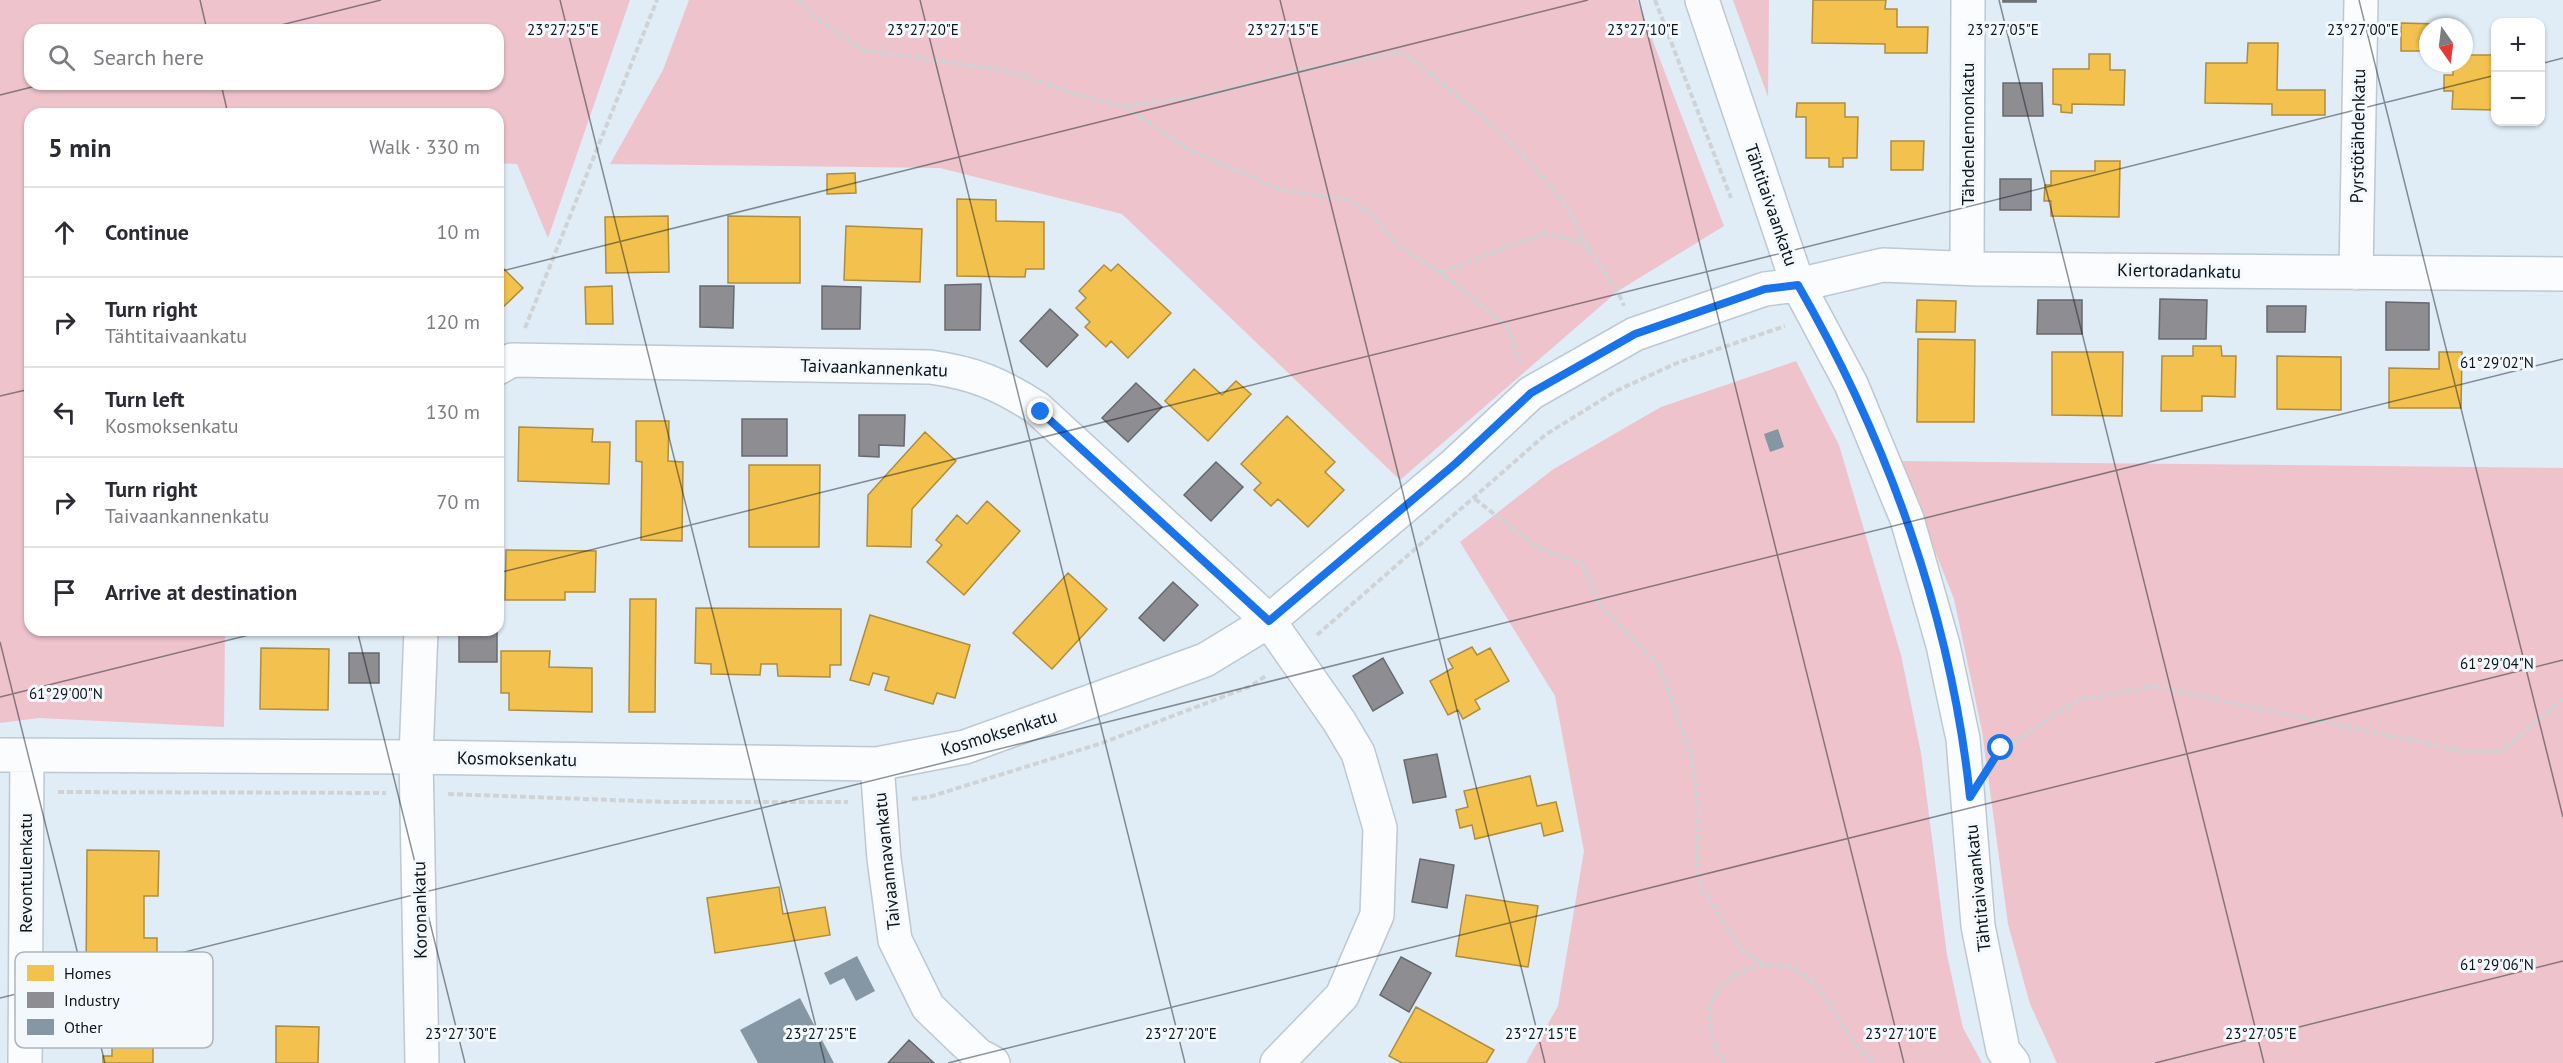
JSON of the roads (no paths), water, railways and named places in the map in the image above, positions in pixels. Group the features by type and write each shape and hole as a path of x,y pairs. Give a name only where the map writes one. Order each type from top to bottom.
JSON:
{"street":[{"name":"Tähtitaivaankatu","path":"1702,0 1798,285 1851,384 1907,519 1943,645 1963,739 1970,797 1978,926 2003,1050 2013,1063"},
{"name":"Tähdenlennonkatu","path":"1967,268 1968,0"},
{"name":"Pyrstötähdenkatu","path":"2356,273 2361,0"},
{"name":"Kiertoradankatu","path":"1798,285 1883,265 1967,268 2563,274"},
{"name":"Kosmoksenkatu","path":"14,756 416,757 877,764 965,747 1074,710 1205,660 1269,621 1455,464 1531,393 1635,334 1765,289 1798,285"},
{"name":"Taivaankannenkatu","path":"505,364 930,367 963,371 1002,385 1037,408 1269,621"},
{"path":"1269,621 1339,721 1358,753 1380,828 1377,915 1342,996 1277,1063"},
{"path":"416,757 421,636"},
{"name":"Revontulenkatu","path":"14,756 27,792 26,952"},
{"name":"Koronankatu","path":"416,757 422,1063"},
{"name":"Taivaannavankatu","path":"877,764 884,859 896,940 928,1007 978,1054 993,1063"},
{"name":"Revontulenkatu","path":"25,1048 25,1063"}]}
